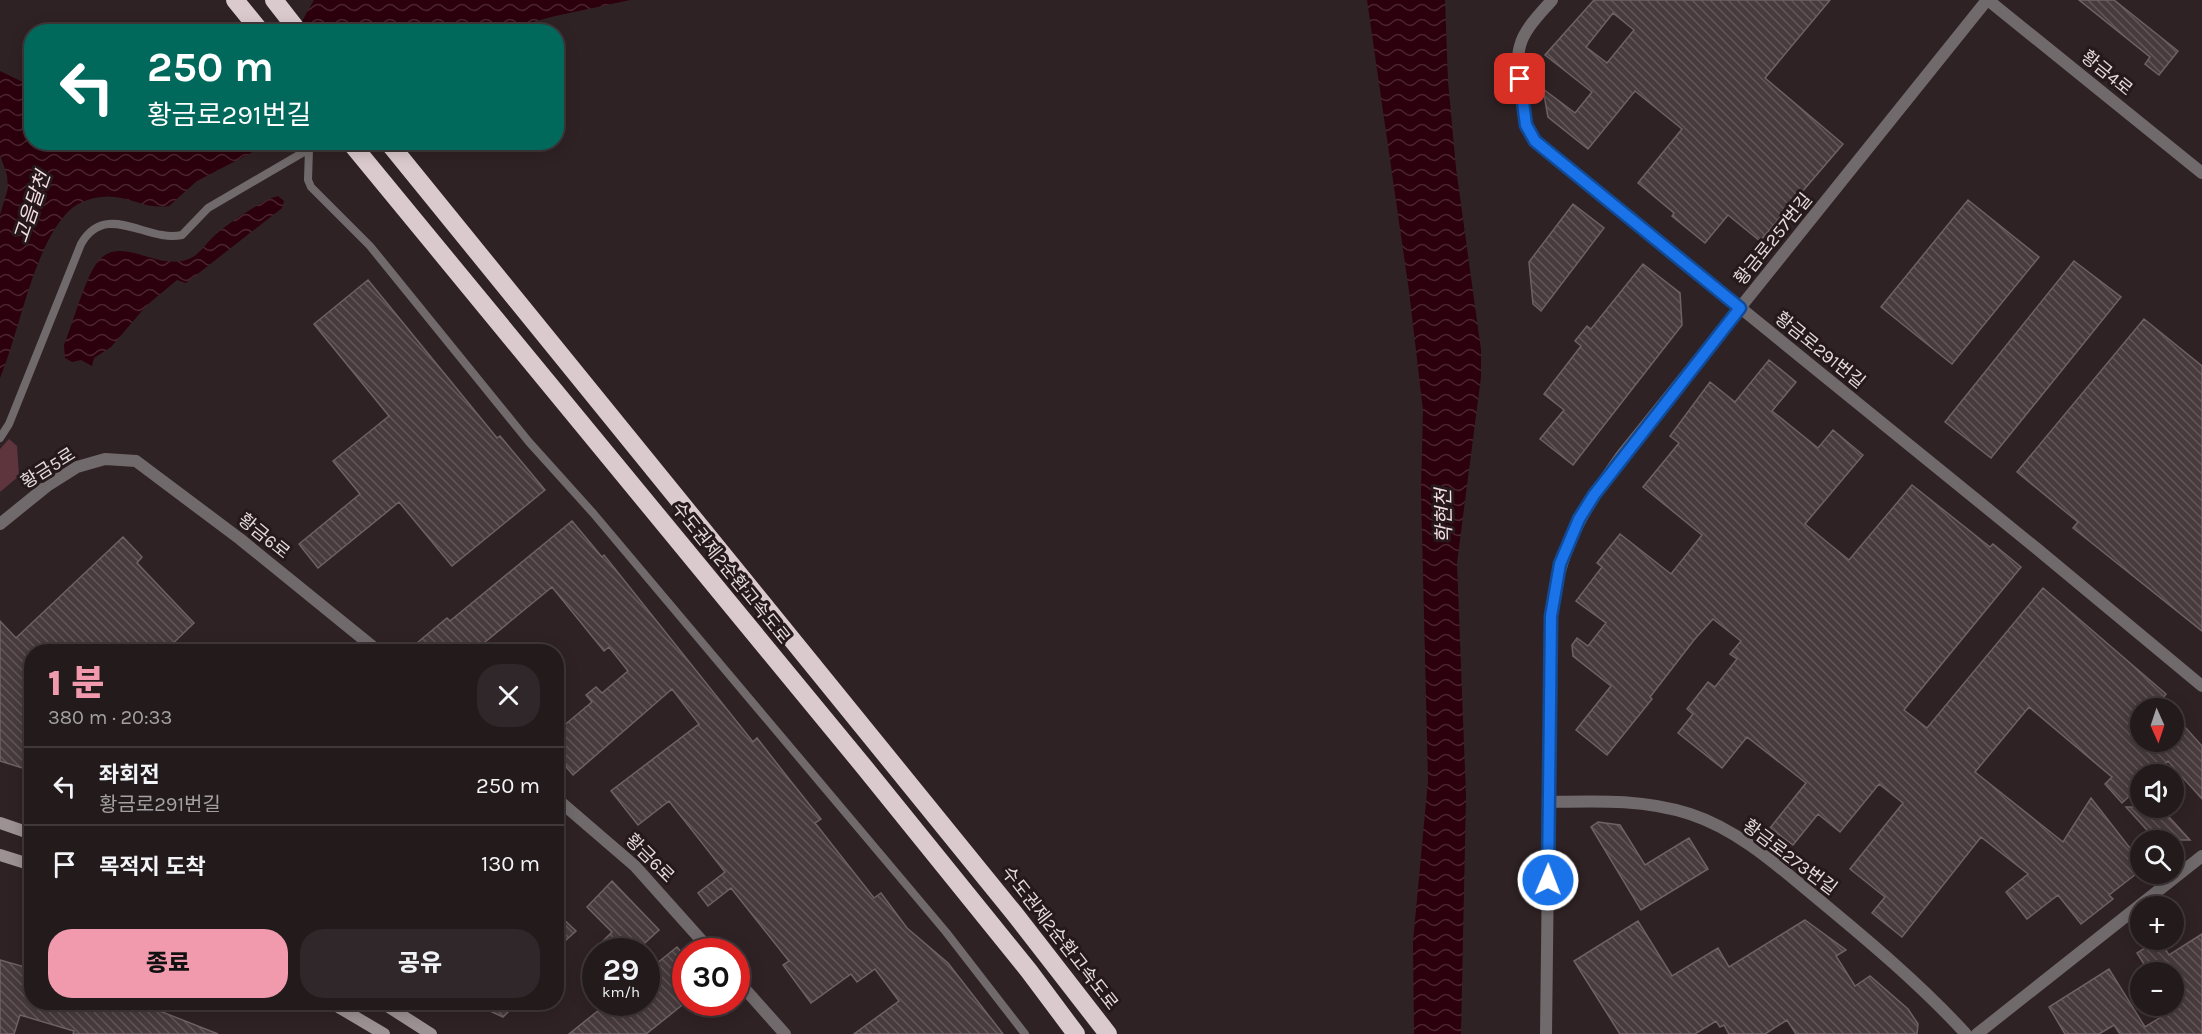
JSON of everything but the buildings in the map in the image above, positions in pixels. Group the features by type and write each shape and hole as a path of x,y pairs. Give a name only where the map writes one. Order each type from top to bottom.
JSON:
{"highway":[{"path":"235,0 254,24"},
{"path":"274,0 293,24"},
{"name":"수도권제2순환고속도로","path":"356,150 865,768 1076,1034"},
{"name":"수도권제2순환고속도로","path":"394,150 1014,913 1108,1034"}],"main road":[{"path":"0,823 24,831"},
{"path":"0,855 24,862"},
{"path":"344,1010 384,1034"},
{"path":"394,1010 431,1034"}],"street":[{"name":"황금로291번길","path":"1552,0 1529,28 1520,46 1524,114 1529,133 1549,153 2036,548 2202,686"},
{"name":"황금로257번길","path":"1546,1034 1551,616 1554,587 1568,543 1594,495 1621,456 1988,0"},
{"name":"황금4로","path":"1988,0 2202,173"},
{"name":"황금5로","path":"0,524 47,486 77,466 105,459 122,459"},
{"name":"황금6로","path":"122,459 136,461 162,478 369,644"},
{"name":"황금로273번길","path":"1550,802 1645,803 1692,815 1719,827 1770,860 1849,925 1912,980 1966,1034"},
{"name":"황금6로","path":"564,805 635,866 699,938"},
{"path":"1977,1034 2202,856"},
{"path":"750,995 785,1034"}],"lane":[{"path":"0,438 9,424 81,244 92,230 113,223 166,236 182,235 208,208 307,150"},
{"path":"309,150 308,180 311,187 369,246 529,442 593,513 946,932 1025,1034"}],"shaded area":[{"path":"9,439 17,446 19,476 0,492 0,449"}],"water":[{"path":"314,0 630,0 526,24 300,24"},
{"name":"학현천","path":"1367,0 1445,0 1448,81 1456,168 1481,350 1481,377 1457,563 1466,796 1461,1034 1414,1034 1413,942 1428,781 1421,491 1423,410 1409,291"},
{"name":"고음달천","path":"0,71 24,83 24,150 257,150 197,181 169,206 151,206 110,196 89,199 71,209 58,224 47,243 29,288 0,378 0,215 8,188 7,175 0,155"},
{"path":"278,196 284,201 282,208 186,283 177,280 147,305 111,347 94,358 92,366 81,360 72,362 65,358 64,345 83,292 96,264 106,255 116,251 128,252 167,261 180,261 193,257 234,220"}],"route":[{"path":"1520,79 1526,125 1535,141 1740,308 1621,456 1579,519 1560,564 1554,587 1551,616 1548,880"}]}
